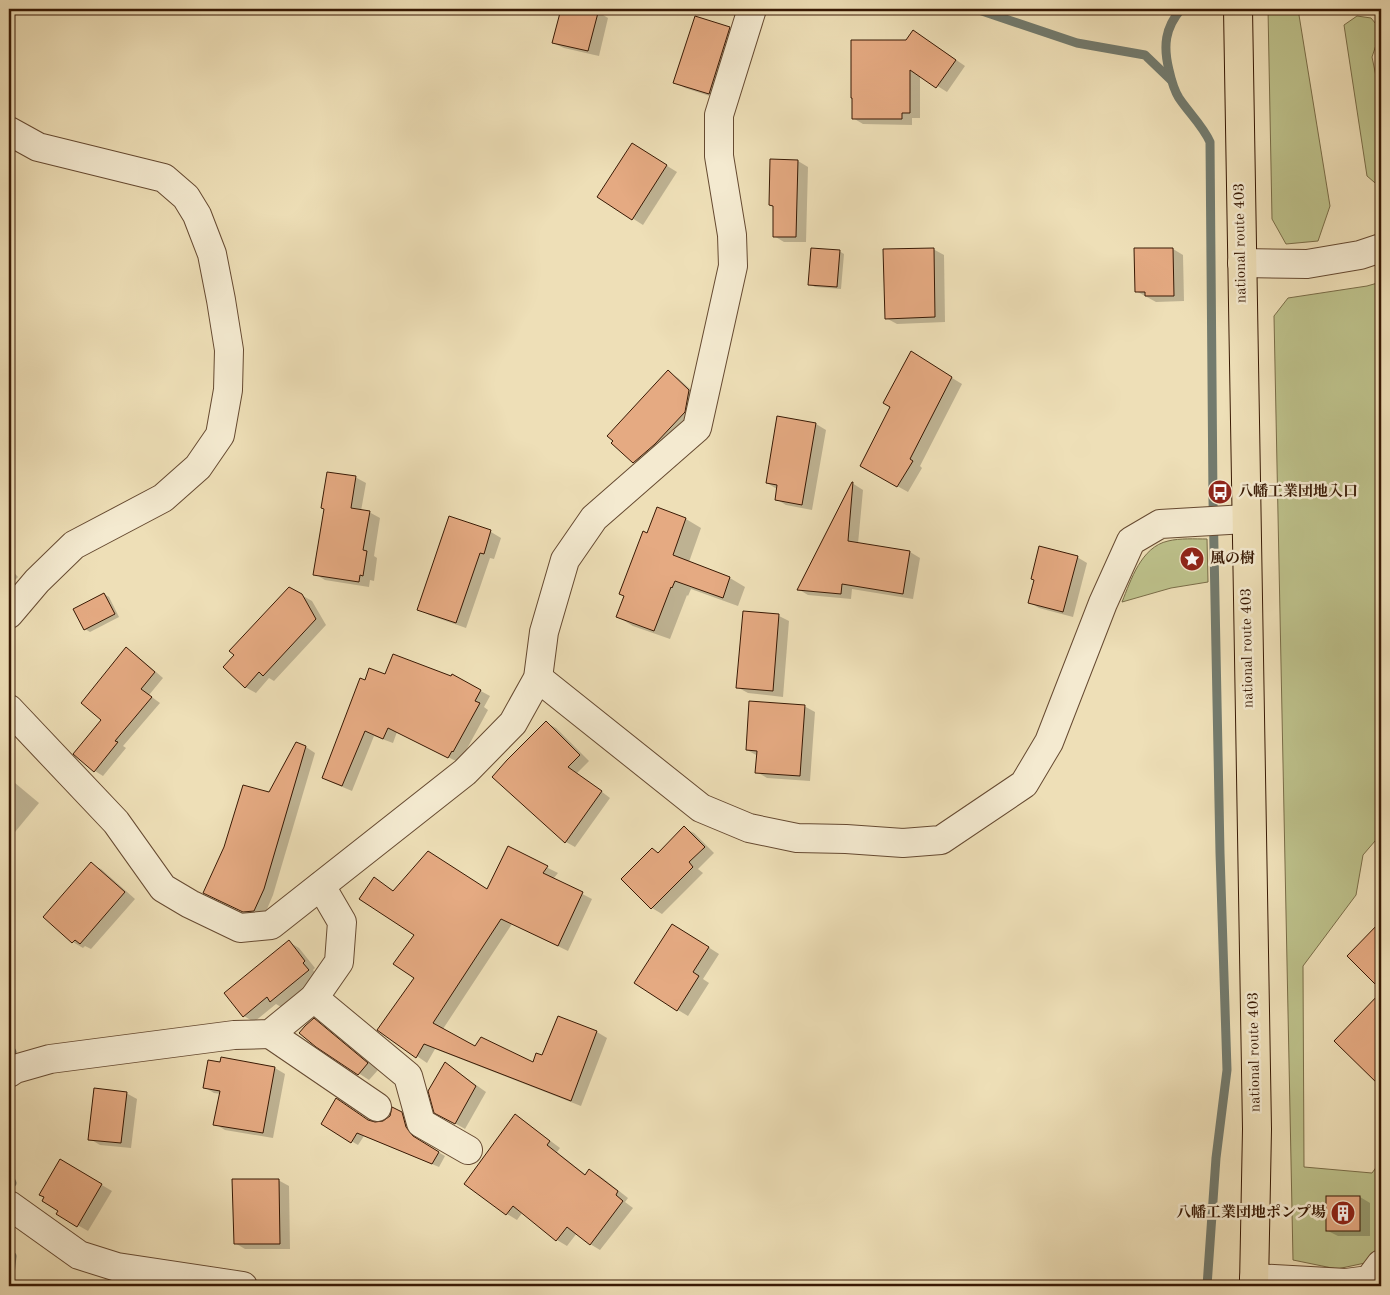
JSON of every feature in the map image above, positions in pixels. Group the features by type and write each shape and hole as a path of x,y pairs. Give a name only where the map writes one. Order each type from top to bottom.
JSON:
{"highway":[{"name":"national route 403","path":"1238,9 1242,263 1225,520 1257,1129 1254,1282"}],"street":[{"path":"9,709 116,822 163,888 190,904 240,928 271,925 464,772 513,723 538,678 544,632 565,560 594,518 697,428 733,266 732,235 719,156 719,116 752,9"},
{"path":"9,131 38,147 164,178 186,197 197,215 212,254 229,350 228,390 220,435 198,467 163,498 74,545 37,581 9,614"},
{"path":"1242,263 1307,264 1360,255 1381,248"},
{"path":"538,678 701,808 749,828 797,838 903,843 941,840 1024,784 1049,742 1099,613 1131,541 1160,524 1225,520"},
{"path":"270,1034 314,998 339,962 342,922 321,886"},
{"path":"314,998 408,1076 421,1123 468,1150"},
{"path":"9,1073 15,1069 50,1060 234,1035 270,1034 377,1107"},
{"path":"9,1205 79,1255 117,1267 243,1286"},
{"path":"1254,1282 1346,1283 1369,1280 1381,1264"}],"green space":[{"path":"1268,9 1298,9 1330,206 1318,241 1286,244 1272,219"},
{"path":"1357,16 1371,18 1381,30 1372,57 1377,81 1381,83 1381,188 1367,176 1344,25"},
{"path":"1381,282 1381,834 1363,855 1356,895 1303,966 1304,1167 1372,1173 1381,1161 1381,1244 1365,1263 1337,1269 1293,1260 1274,316 1288,298 1367,286"},
{"path":"1207,539 1208,582 1171,588 1122,602 1138,566 1144,557 1159,544 1173,540"}],"building":[{"path":"561,9 599,9 588,51 552,43"},
{"path":"695,16 730,27 709,94 673,83"},
{"path":"913,30 956,60 936,88 910,70 910,113 902,113 902,119 852,119 851,40 906,40"},
{"path":"632,143 667,165 632,220 597,197"},
{"path":"770,159 798,160 796,237 773,237 773,206 769,205"},
{"path":"811,248 840,250 837,287 808,285"},
{"path":"934,248 935,317 885,319 883,249"},
{"path":"1134,248 1173,248 1174,296 1145,296 1145,292 1135,292"},
{"path":"911,351 952,377 910,459 913,461 897,487 860,466 890,407 883,403"},
{"path":"668,370 689,390 685,412 655,444 633,463 611,443 613,441 607,436"},
{"path":"777,416 816,423 802,505 775,500 777,485 766,483"},
{"path":"327,472 356,476 351,508 370,511 363,550 367,551 363,576 360,575 359,582 313,575 324,509 321,508"},
{"path":"852,482 848,541 910,551 903,594 842,584 841,594 797,590"},
{"path":"657,507 686,518 673,555 730,577 723,598 675,581 654,631 616,617 624,596 619,594 643,531 647,533"},
{"path":"449,516 491,530 484,554 480,553 456,623 417,610"},
{"path":"1039,546 1078,556 1063,612 1028,603 1034,580 1031,579"},
{"path":"289,587 302,594 316,619 263,676 259,672 245,688 223,667 234,655 229,651"},
{"path":"104,593 115,614 84,630 73,609"},
{"path":"743,611 779,614 773,691 736,688"},
{"path":"126,647 155,672 141,689 152,697 115,741 118,742 94,772 73,754 101,720 81,703"},
{"path":"393,654 451,676 452,674 481,690 475,701 480,703 453,752 448,758 388,728 383,739 365,731 342,786 322,778 360,678 365,680 369,668 385,674"},
{"path":"749,701 805,705 800,776 755,773 757,751 746,750"},
{"path":"546,721 580,755 568,767 602,791 565,843 492,777"},
{"path":"296,742 306,746 264,889 254,911 243,912 203,893 224,847 243,785 269,792"},
{"path":"684,826 705,847 689,862 693,867 651,909 621,879 652,848 658,853"},
{"path":"508,846 548,866 543,873 583,892 558,946 501,919 433,1023 475,1046 481,1037 533,1062 536,1053 542,1055 558,1016 597,1031 571,1101 424,1044 416,1058 377,1030 414,978 393,964 414,935 359,899 374,877 393,891 428,851 487,889"},
{"path":"91,862 125,892 80,944 75,940 72,943 43,917"},
{"path":"1381,921 1381,990 1347,956"},
{"path":"672,924 709,947 693,972 699,976 677,1011 634,983"},
{"path":"289,940 305,961 303,963 309,970 270,1002 267,997 243,1017 224,993"},
{"path":"1381,992 1381,1087 1334,1041"},
{"path":"314,1018 368,1063 358,1075 316,1047 299,1033"},
{"path":"221,1057 275,1067 263,1133 213,1125 220,1091 203,1088 208,1060 220,1062"},
{"path":"445,1062 476,1086 455,1124 434,1113 428,1091"},
{"path":"94,1088 127,1092 121,1143 88,1140"},
{"path":"336,1098 368,1120 375,1122 383,1121 390,1116 392,1107 402,1112 406,1127 413,1136 439,1152 432,1164 357,1133 351,1143 321,1124"},
{"path":"515,1114 550,1141 547,1145 585,1175 589,1169 618,1191 616,1195 623,1201 590,1245 567,1227 556,1241 513,1206 506,1215 464,1184"},
{"path":"60,1159 102,1184 77,1227 56,1214 58,1211 42,1201 44,1197 39,1195"},
{"path":"232,1179 279,1179 280,1244 234,1244"},
{"name":"八幡工業団地ポンプ場","path":"1326,1196 1360,1196 1360,1231 1326,1231"}],"waterway":[{"path":"976,9 1077,43 1145,55 1171,80"},
{"path":"1181,9 1172,23 1167,38 1166,53 1169,70 1177,95 1204,130 1210,142 1213,499 1220,853 1227,1070 1216,1158 1207,1286"},
{"path":"9,1047 12,1052"},
{"path":"9,1177 12,1183"},
{"path":"9,1284 12,1256"}],"place":[{"name":"八幡工業団地入口","path":"1220,492"},
{"name":"風の樹","path":"1192,559"},
{"name":"八幡工業団地ポンプ場","path":"1343,1213"}]}
